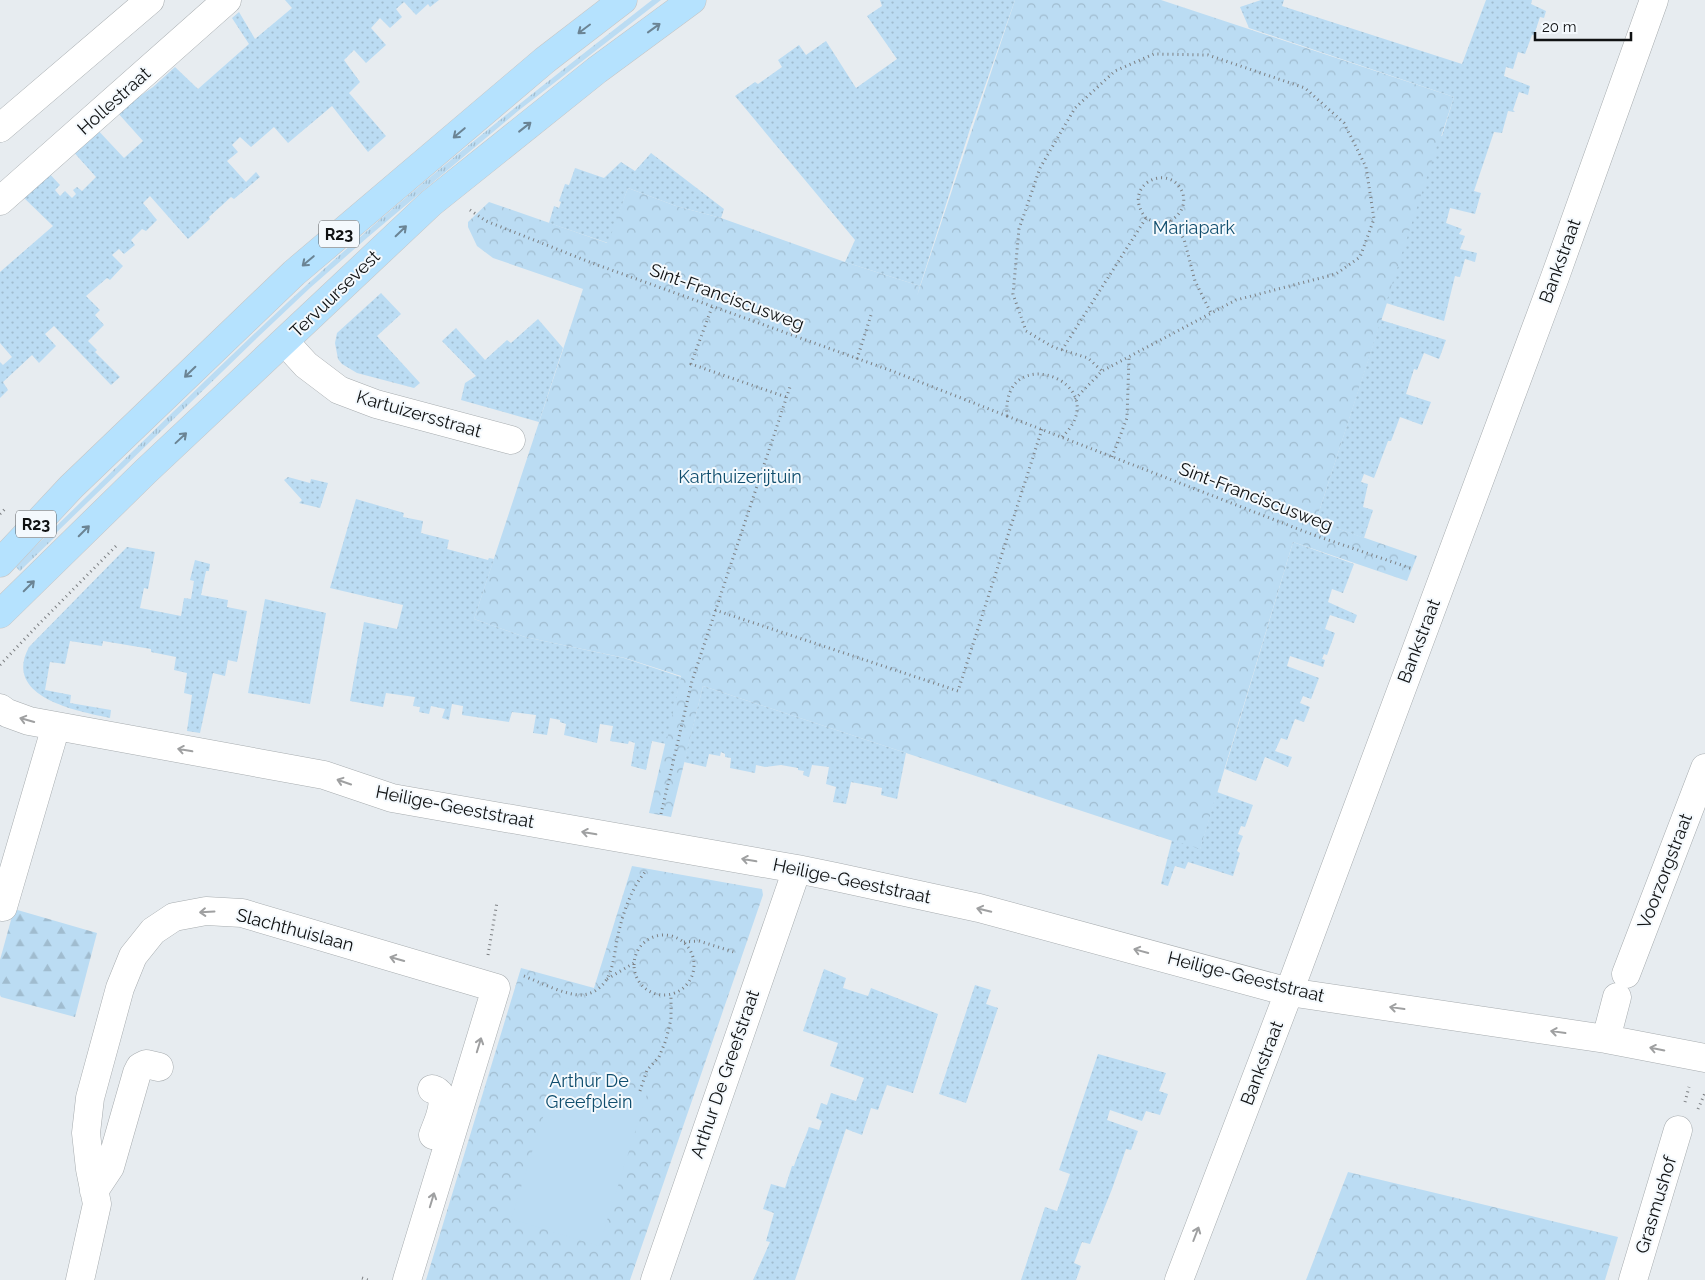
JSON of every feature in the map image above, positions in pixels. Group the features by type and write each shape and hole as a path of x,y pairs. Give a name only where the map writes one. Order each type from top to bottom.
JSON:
{"main road":[{"name":"R23","path":"0,562 71,486 294,273 545,60 623,0"},
{"name":"Tervuursevest","path":"0,614 145,472 450,186 597,70 692,0"}],"street":[{"path":"0,128 150,0"},
{"name":"Hollestraat","path":"0,201 227,0"},
{"name":"Bankstraat","path":"1179,1280 1289,992 1555,277 1654,0"},
{"name":"Kartuizersstraat","path":"284,342 306,364 339,390 376,404 511,440"},
{"name":"Heilige-Geeststraat","path":"0,708 7,713 29,721 324,775 392,798 797,869 979,908 1289,992 1606,1039 1705,1058"},
{"path":"3,907 56,726"},
{"name":"Voorzorgstraat","path":"1606,1039 1622,986 1705,768"},
{"name":"Arthur De Greefstraat","path":"655,1280 797,869"},
{"name":"Slachthuislaan","path":"80,1280 97,1204 90,1169 86,1133 90,1098 120,988 133,956 153,931 174,917 206,911 242,913 496,988"},
{"path":"409,1275 496,988"},
{"path":"94,1190 110,1167 140,1067 146,1064 159,1067"},
{"path":"409,1275 399,1249 443,1104 442,1095 432,1088"},
{"name":"Grasmushof","path":"1633,1280 1678,1130"}],"path":[{"path":"1075,399 1102,371 1236,300 1336,274 1360,257 1374,219 1366,167 1344,123 1306,88 1208,55 1154,54 1115,71 1075,108 1040,168 1019,229 1013,294 1026,331 1053,348 1088,358 1102,371"},
{"path":"1159,177 1168,178 1176,183 1181,190 1184,199 1182,208 1178,216 1171,221 1163,224 1154,222 1146,218 1140,211 1139,193 1143,185 1150,180 1159,177"},
{"name":"Sint-Franciscusweg","path":"450,186 469,210 486,221 592,263 857,359 1311,534 1442,580"},
{"path":"1062,350 1146,218"},
{"path":"1171,221 1184,238 1195,281 1211,313"},
{"path":"712,307 691,364 786,397"},
{"path":"857,359 872,312"},
{"path":"1112,457 1128,418 1129,357"},
{"path":"1007,416 1006,405 1014,385 1033,374 1043,373 1054,376 1063,381 1070,389 1075,399 1077,410 1070,430 1062,437"},
{"path":"606,980 618,932 636,884 649,868 692,681 791,384"},
{"path":"716,610 958,691 1042,430"},
{"path":"0,665 38,625"},
{"path":"489,948 497,902"},
{"path":"667,935 676,937 684,942 694,958 692,977 687,985 680,992 662,996 644,988 635,972 634,963 636,954 642,946 658,936 667,935"},
{"path":"684,942 698,941 764,962"},
{"path":"496,988 519,974 557,989 581,995 596,991 606,980 634,963"},
{"path":"640,1091 648,1070 659,1057 666,1040 671,1019 671,995"},
{"path":"362,1278 368,1280"}],"green space":[{"path":"285,0 439,0 430,7 428,4 416,15 404,2 396,9 402,17 390,28 380,18 371,28 386,45 366,63 354,50 344,60 360,82 349,93 386,136 368,152 332,106 288,143 274,127 251,147 240,137 232,145 238,152 227,161 246,182 256,172 260,177 234,199 231,197 188,239 150,196 143,203 157,220 146,231 142,229 131,240 135,245 124,254 119,249 112,255 123,266 110,280 107,278 86,296 100,310 95,315 104,325 88,341 97,350 95,352 120,377 111,385 54,326 45,334 56,346 39,363 32,355 3,382 8,390 0,398 0,362 3,365 12,357 0,343 0,272 53,226 20,194 46,170 60,185 55,190 60,196 65,191 72,198 76,194 73,190 77,187 82,191 96,177 70,148 94,126 124,158 143,141 117,112 153,87 175,67 198,89 249,44 232,18 239,12 255,39 292,8"},
{"path":"652,0 661,0 518,111 310,288 55,534 55,537 20,571 15,566 168,416 324,269 485,132"},
{"path":"880,0 1015,0 970,129 920,286 845,262 855,240 735,96 755,82 758,84 782,67 778,60 799,45 806,55 826,41 856,88 897,59 867,16 882,6"},
{"name":"Karthuizerijtuin","path":"1015,0 1161,0 1454,97 1316,521 1417,556 1407,581 1293,542 1200,850 703,686 671,817 649,813 681,676 625,658 525,637 474,619 583,289 493,258 477,246 468,227 468,222 489,202 607,243 628,188 676,206 721,218 845,262 920,286 917,296"},
{"path":"1261,0 1284,0 1282,6 1462,64 1486,0 1532,0 1531,4 1546,11 1544,18 1540,17 1525,54 1518,52 1513,69 1506,67 1504,76 1530,86 1528,95 1519,92 1513,110 1515,112 1508,111 1502,133 1494,132 1474,191 1481,193 1475,214 1450,208 1446,223 1462,229 1459,234 1465,236 1460,249 1477,253 1475,262 1465,259 1460,277 1455,276 1444,321 1386,303 1454,97 1249,28 1240,7"},
{"path":"651,153 724,209 721,218 676,206 628,188 608,243 549,223 554,206 559,208 561,202 559,201 565,184 569,185 575,168 604,178 621,162 635,171"},
{"path":"381,293 401,314 377,336 420,383 414,388 357,373 342,364 338,359 335,343 337,333"},
{"path":"538,319 563,348 539,422 461,400 465,383 476,376 442,341 456,328 485,360 507,340 511,343"},
{"path":"1381,320 1446,340 1439,359 1424,353 1417,370 1414,369 1406,394 1431,402 1422,425 1400,417 1391,441 1388,441 1374,478 1364,474 1361,482 1368,484 1363,507 1373,510 1364,538 1316,521"},
{"path":"288,477 310,483 311,479 328,483 320,508 299,503 302,500 284,480"},
{"path":"356,499 404,513 403,517 423,521 421,533 449,540 447,549 488,560 489,558 494,559 474,619 525,637 624,658 681,677 666,744 652,741 646,770 631,766 635,743 629,741 628,744 610,741 613,726 600,724 597,743 564,735 566,724 560,722 560,720 550,718 547,735 533,733 536,715 512,712 509,722 462,715 463,706 452,704 449,720 442,718 445,709 431,706 429,714 419,712 420,707 413,706 415,697 386,693 383,707 350,701 364,622 397,629 403,605 330,588"},
{"path":"1293,542 1354,564 1343,593 1332,589 1328,602 1357,615 1354,623 1330,615 1325,629 1335,633 1327,655 1324,654 1322,659 1325,660 1323,667 1290,656 1287,666 1319,678 1311,699 1303,696 1300,703 1310,707 1304,722 1295,719 1287,740 1281,738 1275,751 1292,757 1288,767 1265,757 1256,781 1225,769"},
{"path":"127,547 155,552 148,589 144,588 140,608 181,616 184,598 191,599 194,581 190,580 195,560 210,564 209,571 206,571 201,595 228,600 227,607 247,611 237,662 228,660 225,676 213,673 200,733 187,731 192,695 184,693 187,673 174,670 176,657 151,652 151,649 103,641 102,646 70,641 65,664 50,662 45,690 71,695 70,703 111,710 110,718 62,706 47,699 34,690 25,678 23,664 29,647"},
{"path":"265,599 326,613 310,704 248,693"},
{"path":"703,686 906,753 897,799 881,795 882,788 851,782 846,804 833,802 836,787 826,784 829,767 812,765 809,777 803,775 804,771 798,770 798,768 781,765 765,767 756,765 755,773 730,768 731,758 725,757 725,754 721,752 720,756 709,754 706,767 684,762"},
{"path":"1217,792 1253,805 1245,827 1241,826 1238,834 1243,836 1237,851 1240,853 1233,876 1188,862 1185,869 1175,866 1168,886 1161,884 1172,840 1200,849"},
{"name":"Arthur De Greefplein","path":"632,866 762,889 763,895 630,1280 426,1280 521,968 594,988"},
{"path":"14,909 97,933 75,1017 1,997 0,960"},
{"path":"824,969 846,978 843,988 868,996 871,988 938,1014 913,1093 887,1085 878,1110 871,1108 862,1135 846,1129 795,1280 753,1280 770,1242 766,1241 774,1213 763,1209 771,1184 785,1188 792,1166 794,1166 809,1127 819,1130 822,1121 816,1118 821,1103 827,1105 831,1093 856,1101 864,1078 830,1066 838,1043 803,1031"},
{"path":"975,985 991,990 986,1004 998,1008 966,1103 939,1094"},
{"path":"1098,1054 1166,1073 1159,1091 1168,1094 1160,1115 1146,1111 1142,1121 1110,1110 1107,1120 1138,1131 1131,1150 1126,1149 1090,1244 1082,1242 1074,1263 1081,1266 1076,1280 1021,1280 1045,1207 1057,1211 1070,1174 1059,1170"},
{"path":"559,1066 647,1094 599,1246 511,1219"},
{"path":"1348,1172 1618,1237 1605,1280 1306,1280"}],"park label":[{"name":"Mariapark","path":"1194,228"}]}
